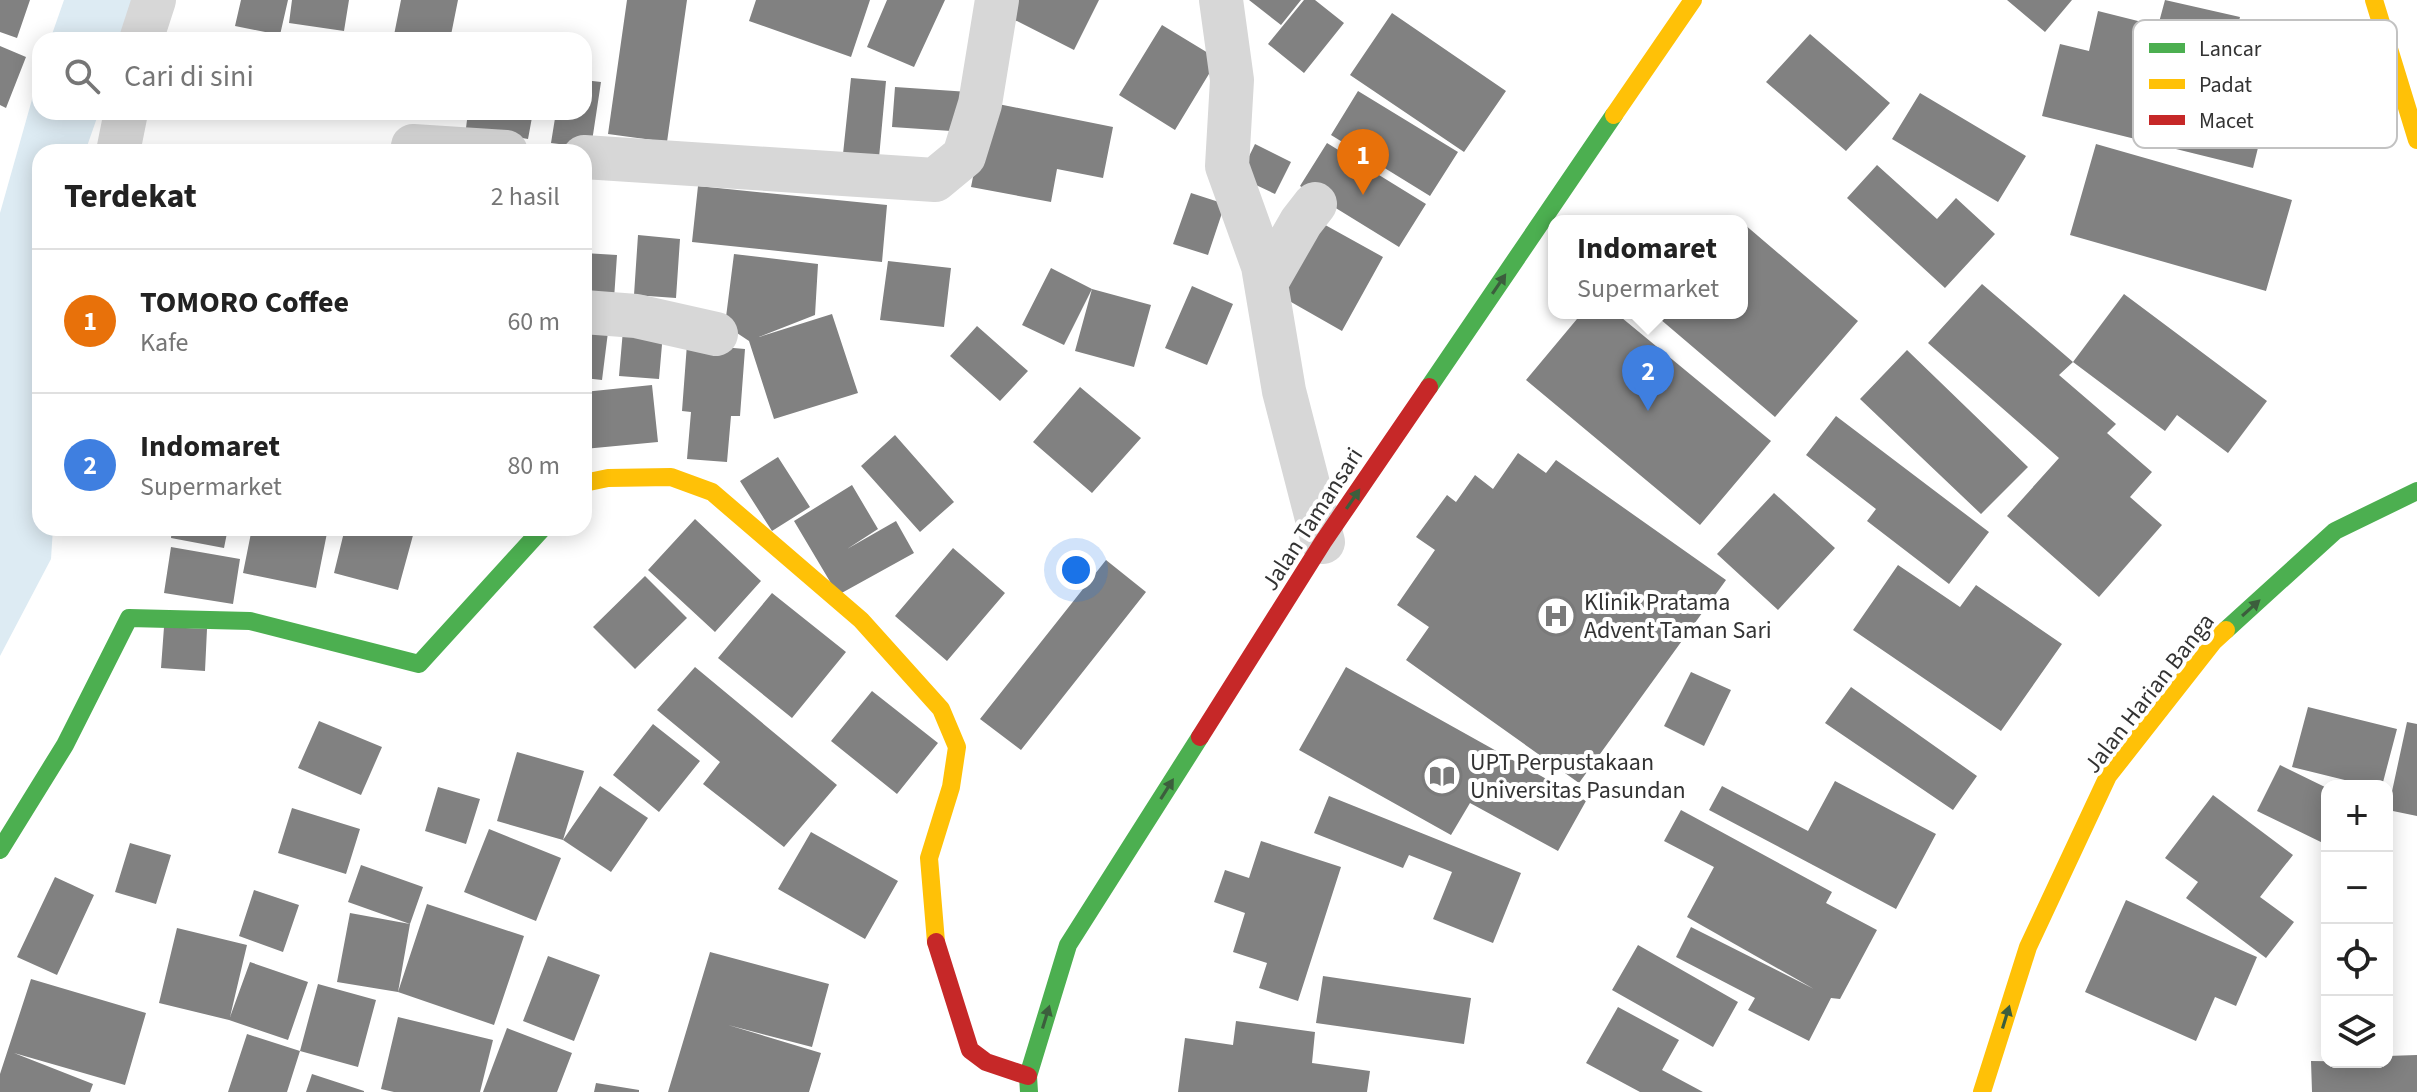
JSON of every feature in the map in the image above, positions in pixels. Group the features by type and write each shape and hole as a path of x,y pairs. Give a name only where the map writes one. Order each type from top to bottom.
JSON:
{"street":[{"path":"144,32 154,0"},
{"path":"592,158 935,180 964,156 980,104 997,0"},
{"path":"1221,0 1232,80 1227,166 1263,266 1284,391 1323,542"},
{"name":"Jalan Tamansari","path":"1028,1084 1068,945 1323,542 1693,0"},
{"path":"2374,0 2380,20"},
{"path":"2397,75 2417,140"},
{"path":"120,144 124,120"},
{"path":"1266,283 1301,222 1315,204"},
{"path":"592,313 636,316 716,334"},
{"path":"592,481 608,478 671,477 712,492 861,620 941,709 957,747 951,787 929,858 936,941 970,1050 1028,1084"},
{"name":"Jalan Harian Banga","path":"1982,1092 2028,947 2108,776 2214,641 2335,531 2417,491"},
{"path":"0,850 65,745 129,618 250,621 419,664 536,536"}],"shaded area":[{"path":"64,0 138,0 127,32 53,32"},
{"path":"32,99 32,120 96,120 88,144 32,144 32,536 52,536 51,559 0,656 0,213"}],"building":[{"path":"0,0 30,0 17,38 0,32"},
{"path":"241,0 288,0 281,32 235,26"},
{"path":"292,0 349,0 344,31 289,23"},
{"path":"401,0 458,0 452,32 395,32"},
{"path":"627,0 687,0 667,142 608,134"},
{"path":"756,0 870,0 851,57 749,21"},
{"path":"887,0 945,0 914,67 867,47"},
{"path":"1003,0 1099,0 1074,50 997,11"},
{"path":"1249,0 1301,0 1281,25"},
{"path":"1304,0 1315,0 1344,23 1304,73 1268,44"},
{"path":"2007,0 2072,0 2045,32"},
{"path":"2165,0 2240,17 2239,20 2160,20"},
{"path":"2098,11 2134,20 2133,138 2042,116 2060,44 2089,51"},
{"path":"1392,13 1506,91 1464,152 1350,75"},
{"path":"1162,25 1218,59 1175,130 1119,95"},
{"path":"1810,34 1890,103 1846,151 1766,82"},
{"path":"0,46 26,57 6,108 0,105"},
{"path":"851,78 886,81 879,158 843,154"},
{"path":"592,81 601,82 592,144 551,143 555,120 592,120"},
{"path":"895,87 969,92 966,132 892,127"},
{"path":"1358,91 1458,152 1430,196 1331,135"},
{"path":"1920,93 2026,156 1998,202 1892,139"},
{"path":"988,102 1113,127 1103,178 1057,169 1051,202 971,187"},
{"path":"467,120 532,120 528,139 466,128"},
{"path":"1327,143 1426,204 1399,247 1300,186"},
{"path":"1255,144 1291,162 1275,194 1239,177"},
{"path":"2096,144 2292,200 2266,291 2070,235"},
{"path":"2172,148 2258,148 2253,168"},
{"path":"1877,165 1937,219 1956,198 1995,234 1945,288 1847,198"},
{"path":"698,186 887,205 882,262 692,242"},
{"path":"1191,193 1225,204 1208,255 1173,244"},
{"path":"1318,221 1383,257 1342,331 1277,294"},
{"path":"1748,227 1858,321 1775,417 1660,319 1748,319"},
{"path":"638,235 680,239 676,298 634,295"},
{"path":"592,253 617,255 614,299 592,298"},
{"path":"734,254 818,264 815,315 759,337 832,314 858,393 774,419 749,341 725,325"},
{"path":"888,261 951,268 944,327 880,320"},
{"path":"1051,268 1092,289 1064,345 1022,325"},
{"path":"1982,284 2073,362 2059,375 2116,424 2107,433 2152,472 2130,497 2162,525 2099,597 2007,516 2059,458 1928,343"},
{"path":"1192,286 1233,304 1207,365 1165,348"},
{"path":"1092,289 1151,305 1134,367 1075,351"},
{"path":"2124,294 2267,401 2228,453 2177,415 2165,431 2073,362"},
{"path":"1577,319 1623,319 1771,441 1700,525 1526,380"},
{"path":"592,322 609,324 602,380 592,379"},
{"path":"977,326 1028,371 1000,401 950,356"},
{"path":"623,330 663,333 659,379 619,376"},
{"path":"687,344 745,349 740,416 731,416 727,462 687,459 691,412 682,411"},
{"path":"1907,350 2028,467 1981,514 1860,399"},
{"path":"652,385 658,442 592,448 592,391"},
{"path":"1080,387 1141,438 1092,493 1033,442"},
{"path":"1836,416 1989,532 1949,584 1867,521 1876,509 1806,455"},
{"path":"895,435 954,502 920,532 861,466"},
{"name":"Klinik Pratama Advent Taman Sari","path":"1518,453 1546,473 1556,460 1726,580 1579,783 1406,660 1429,627 1397,605 1435,550 1416,537 1447,495 1456,502 1475,475 1493,489"},
{"path":"778,457 810,507 772,531 740,481"},
{"path":"852,485 878,529 847,549 896,521 914,553 838,595 794,521"},
{"path":"1774,493 1835,548 1778,610 1717,554"},
{"path":"695,519 761,581 715,632 648,570"},
{"path":"171,536 226,536 224,548"},
{"path":"250,536 326,536 316,588 243,573"},
{"path":"343,536 413,536 398,590 334,573"},
{"path":"171,547 240,559 233,604 164,593"},
{"path":"953,548 1005,593 947,661 895,616"},
{"path":"1106,560 1146,592 1021,750 980,719"},
{"path":"1898,565 1960,607 1976,585 2062,644 2001,731 1853,630"},
{"path":"645,576 687,618 635,669 593,627"},
{"path":"772,593 846,652 792,718 718,658"},
{"path":"164,627 207,629 205,671 161,668"},
{"path":"695,667 837,785 784,847 703,784 720,762 657,710"},
{"name":"UPT Perpustakaan Universitas Pasundan","path":"1346,667 1586,801 1558,851 1470,803 1451,835 1299,750"},
{"path":"1691,672 1731,690 1704,746 1664,726"},
{"path":"1851,687 1977,776 1953,810 1825,723"},
{"path":"872,691 938,743 897,794 831,741"},
{"path":"2308,707 2397,729 2384,780 2345,780 2292,767"},
{"path":"319,721 382,747 361,795 298,768"},
{"path":"2407,722 2417,724 2417,816 2393,811 2393,787"},
{"path":"653,724 700,761 659,812 613,775"},
{"path":"517,752 584,771 563,840 497,821"},
{"path":"2280,765 2321,785 2321,842 2257,811"},
{"path":"1835,781 1936,834 1896,909 1709,810 1722,786 1808,831"},
{"path":"600,786 648,818 611,872 563,840"},
{"path":"438,787 480,799 466,844 425,831"},
{"path":"2213,795 2293,855 2260,897 2294,922 2266,958 2186,898 2198,882 2165,858"},
{"path":"1329,796 1521,873 1493,943 1433,919 1452,872 1409,855 1403,868 1314,833"},
{"path":"292,808 360,829 346,874 278,853"},
{"path":"1681,810 1832,892 1826,903 1877,930 1840,999 1831,998 1809,1041 1748,1010 1755,998 1676,957 1691,927 1814,989 1687,917 1714,867 1664,841"},
{"path":"489,829 561,858 536,921 464,892"},
{"path":"811,832 898,881 865,939 778,889"},
{"path":"1261,841 1341,867 1298,1001 1259,988 1267,963 1233,952 1245,913 1214,902 1225,870 1249,878"},
{"path":"130,843 171,855 156,904 115,892"},
{"path":"361,865 423,887 410,924 348,902"},
{"path":"55,877 94,895 57,975 17,957"},
{"path":"254,890 299,905 283,952 239,936"},
{"path":"2126,900 2257,957 2236,1006 2215,997 2196,1041 2085,992"},
{"path":"427,904 524,936 494,1025 398,992"},
{"path":"350,913 410,924 398,992 337,982"},
{"path":"177,928 247,945 230,1017 250,962 308,982 288,1040 229,1020 159,1003"},
{"path":"1638,945 1738,1002 1713,1047 1612,990"},
{"path":"710,952 829,984 812,1047 728,1025 821,1053 809,1092 668,1092"},
{"path":"548,956 600,975 574,1041 523,1021"},
{"path":"1323,976 1471,998 1464,1044 1316,1023"},
{"path":"31,979 146,1013 125,1085 14,1053 93,1084 90,1092 0,1092 0,1074"},
{"path":"318,984 376,1000 358,1067 300,1051"},
{"path":"1618,1007 1679,1040 1662,1070 1703,1092 1640,1092 1586,1063"},
{"path":"398,1017 493,1040 480,1092 394,1092 381,1089"},
{"path":"1236,1021 1315,1032 1312,1063 1370,1071 1367,1092 1178,1092 1185,1038 1233,1045"},
{"path":"507,1028 572,1053 557,1092 483,1092"},
{"path":"247,1034 300,1051 287,1092 228,1092"},
{"path":"2417,1055 2417,1092 2312,1092 2311,1061 2321,1061 2321,1068 2393,1068 2393,1056"},
{"path":"312,1074 364,1091 364,1092 306,1092"},
{"path":"596,1083 639,1090 639,1092 594,1092"}],"traffic: fast":[{"path":"1429,387 1614,115"},
{"path":"2226,630 2335,531 2417,491"},
{"path":"0,850 65,745 129,618 250,621 419,664 536,536"},
{"path":"1029,1092 1028,1076 1068,945 1200,737"}],"traffic: slow":[{"path":"1614,115 1693,0"},
{"path":"2374,0 2380,20"},
{"path":"2397,75 2417,140"},
{"path":"592,481 608,478 671,477 712,492 861,620 941,709 957,747 951,787 929,858 936,942"},
{"path":"1982,1092 2028,947 2108,776 2214,641 2226,630"}],"traffic: jam":[{"path":"1200,737 1323,542 1429,387"},
{"path":"936,942 970,1050 986,1062 1028,1076"}],"place":[{"name":"TOMORO Coffee","path":"1363,195"},
{"name":"Indomaret","path":"1648,411"},
{"name":"Klinik Pratama Advent Taman Sari","path":"1556,616"},
{"name":"UPT Perpustakaan Universitas Pasundan","path":"1442,776"}]}
